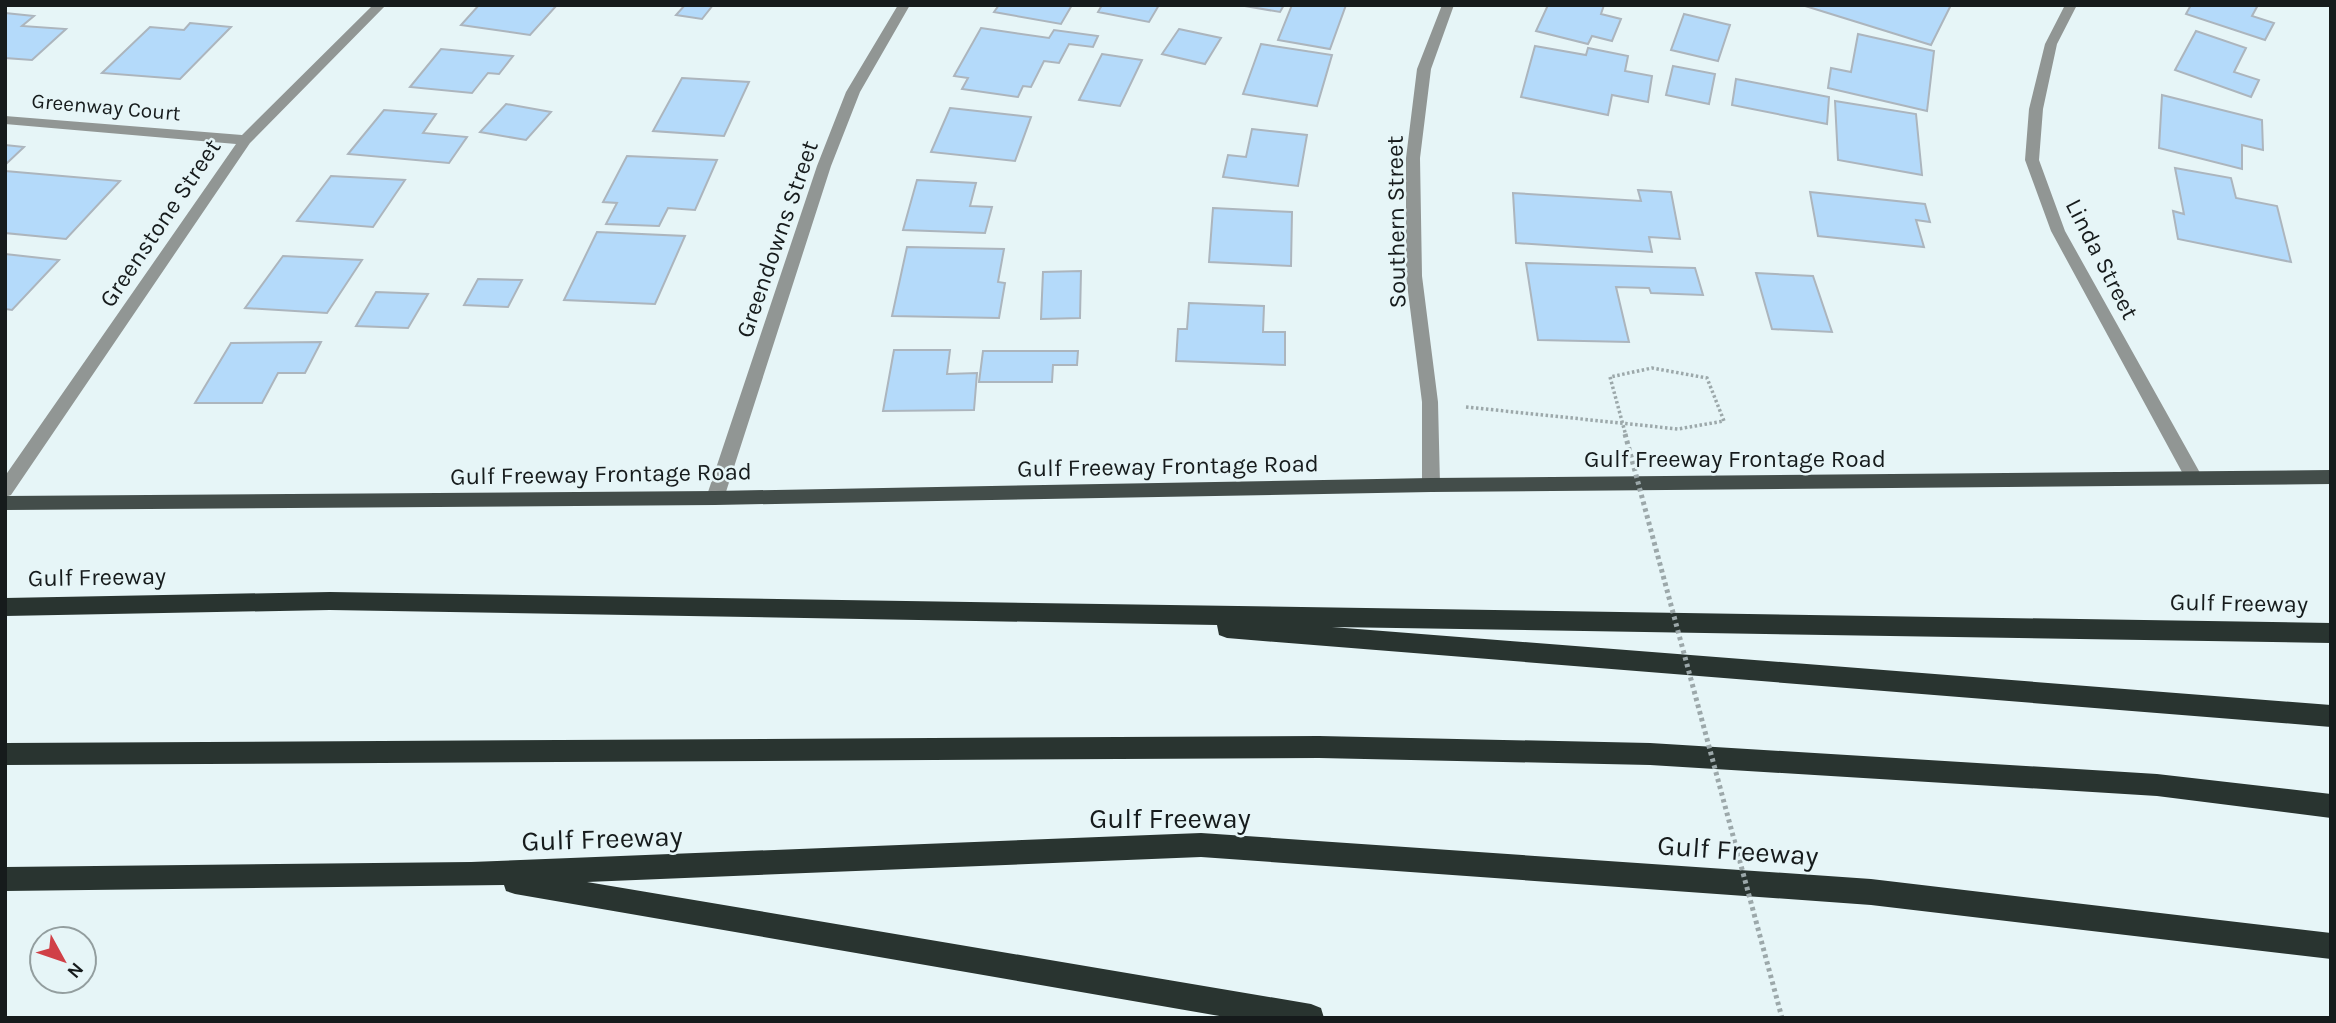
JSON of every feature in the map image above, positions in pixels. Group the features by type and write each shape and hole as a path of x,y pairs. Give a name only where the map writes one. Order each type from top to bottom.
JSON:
{"highway":[{"name":"Gulf Freeway","path":"5,607 330,601 2331,633"},
{"path":"1029,612 2331,716"},
{"path":"2079,628 2331,621"},
{"path":"5,754 1305,747 1650,754 2157,785 2331,806"},
{"name":"Gulf Freeway","path":"5,879 471,874 1201,845 1871,891 2331,946"},
{"path":"471,874 1311,1018"}],"main road":[{"name":"Gulf Freeway Frontage Road","path":"5,503 715,498 1431,485 2331,477"}],"street":[{"name":"Greenstone Street","path":"5,490 245,140 380,5"},
{"name":"Greendowns Street","path":"715,498 824,166 853,92 904,5"},
{"name":"Southern Street","path":"1431,485 1430,402 1414,276 1413,158 1424,69 1448,5"},
{"name":"Linda Street","path":"2071,5 2051,44 2036,109 2032,160 2058,231 2195,480"},
{"name":"Greenway Court","path":"5,120 245,140"}],"path":[{"path":"1430,402 1517,414 1678,429 1724,421 1707,378 1652,368 1610,377 1782,1018"}],"building":[{"path":"479,5 557,5 530,35 461,25"},
{"path":"685,5 713,5 702,19 676,15"},
{"path":"999,5 1072,5 1061,24 994,12"},
{"path":"1102,5 1159,5 1149,22 1098,12"},
{"path":"1239,5 1284,5 1280,12"},
{"path":"1292,5 1346,5 1330,49 1278,40"},
{"path":"1548,5 1604,5 1601,14 1621,19 1612,41 1592,36 1588,44 1536,31"},
{"path":"1802,5 1951,5 1931,45"},
{"path":"2191,5 2258,5 2252,16 2274,23 2265,40 2186,14"},
{"path":"5,13 34,16 22,26 66,29 32,60 5,58"},
{"path":"1684,14 1730,25 1718,61 1671,50"},
{"path":"190,23 231,27 180,79 102,73 150,27 184,30"},
{"path":"981,28 1049,38 1054,30 1098,36 1093,47 1069,44 1059,63 1044,61 1031,87 1023,86 1018,97 962,89 968,78 954,76"},
{"path":"1179,29 1221,38 1205,64 1162,54"},
{"path":"2196,31 2246,48 2234,72 2259,80 2251,97 2175,70"},
{"path":"1858,34 1934,51 1927,111 1828,88 1831,68 1851,72"},
{"path":"1261,44 1332,55 1317,106 1243,94"},
{"path":"1535,46 1586,55 1588,48 1628,56 1625,71 1652,76 1648,102 1612,95 1608,115 1521,97"},
{"path":"441,49 513,56 499,74 488,73 472,93 410,87"},
{"path":"1102,54 1142,60 1120,106 1079,100"},
{"path":"1673,66 1715,74 1709,104 1666,95"},
{"path":"682,78 749,82 724,136 653,131"},
{"path":"1736,79 1829,97 1827,124 1732,105"},
{"path":"2162,95 2262,120 2263,150 2242,145 2242,169 2159,148"},
{"path":"1835,101 1916,114 1922,175 1838,160"},
{"path":"506,104 551,112 526,140 480,132"},
{"path":"950,108 1031,117 1015,161 931,152"},
{"path":"384,110 436,114 423,133 467,137 449,163 348,154"},
{"path":"1252,129 1307,135 1298,186 1223,177 1228,155 1246,157"},
{"path":"5,145 24,147 5,165"},
{"path":"627,156 717,160 695,210 668,208 659,226 606,224 617,203 603,202"},
{"path":"2175,168 2231,178 2236,198 2277,206 2291,262 2178,239 2173,211 2184,214"},
{"path":"5,171 120,181 66,239 5,233"},
{"path":"331,176 405,180 373,227 297,221"},
{"path":"917,180 976,183 970,206 992,207 985,233 903,230"},
{"path":"1638,190 1671,192 1680,239 1649,237 1652,252 1516,243 1513,193 1641,201"},
{"path":"1810,192 1925,204 1930,222 1916,220 1924,247 1818,236"},
{"path":"1213,208 1292,212 1291,266 1209,262"},
{"path":"597,232 685,236 655,304 564,300"},
{"path":"907,247 1004,249 998,282 1005,283 999,318 892,316"},
{"path":"5,254 59,260 12,310 5,309"},
{"path":"283,256 362,260 327,313 245,308"},
{"path":"1526,263 1695,268 1703,295 1651,293 1649,288 1616,287 1629,342 1538,340"},
{"path":"1081,271 1080,318 1041,319 1043,272"},
{"path":"1756,273 1813,276 1832,332 1772,329"},
{"path":"478,279 522,280 508,307 464,305"},
{"path":"376,292 428,294 408,328 356,326"},
{"path":"1189,303 1264,306 1263,332 1285,332 1285,365 1176,361 1178,329 1187,329"},
{"path":"321,342 305,373 278,373 262,403 195,403 231,343"},
{"path":"894,350 950,350 947,374 977,373 974,410 883,411"},
{"path":"983,351 1078,351 1077,365 1053,365 1052,382 979,382"}]}
